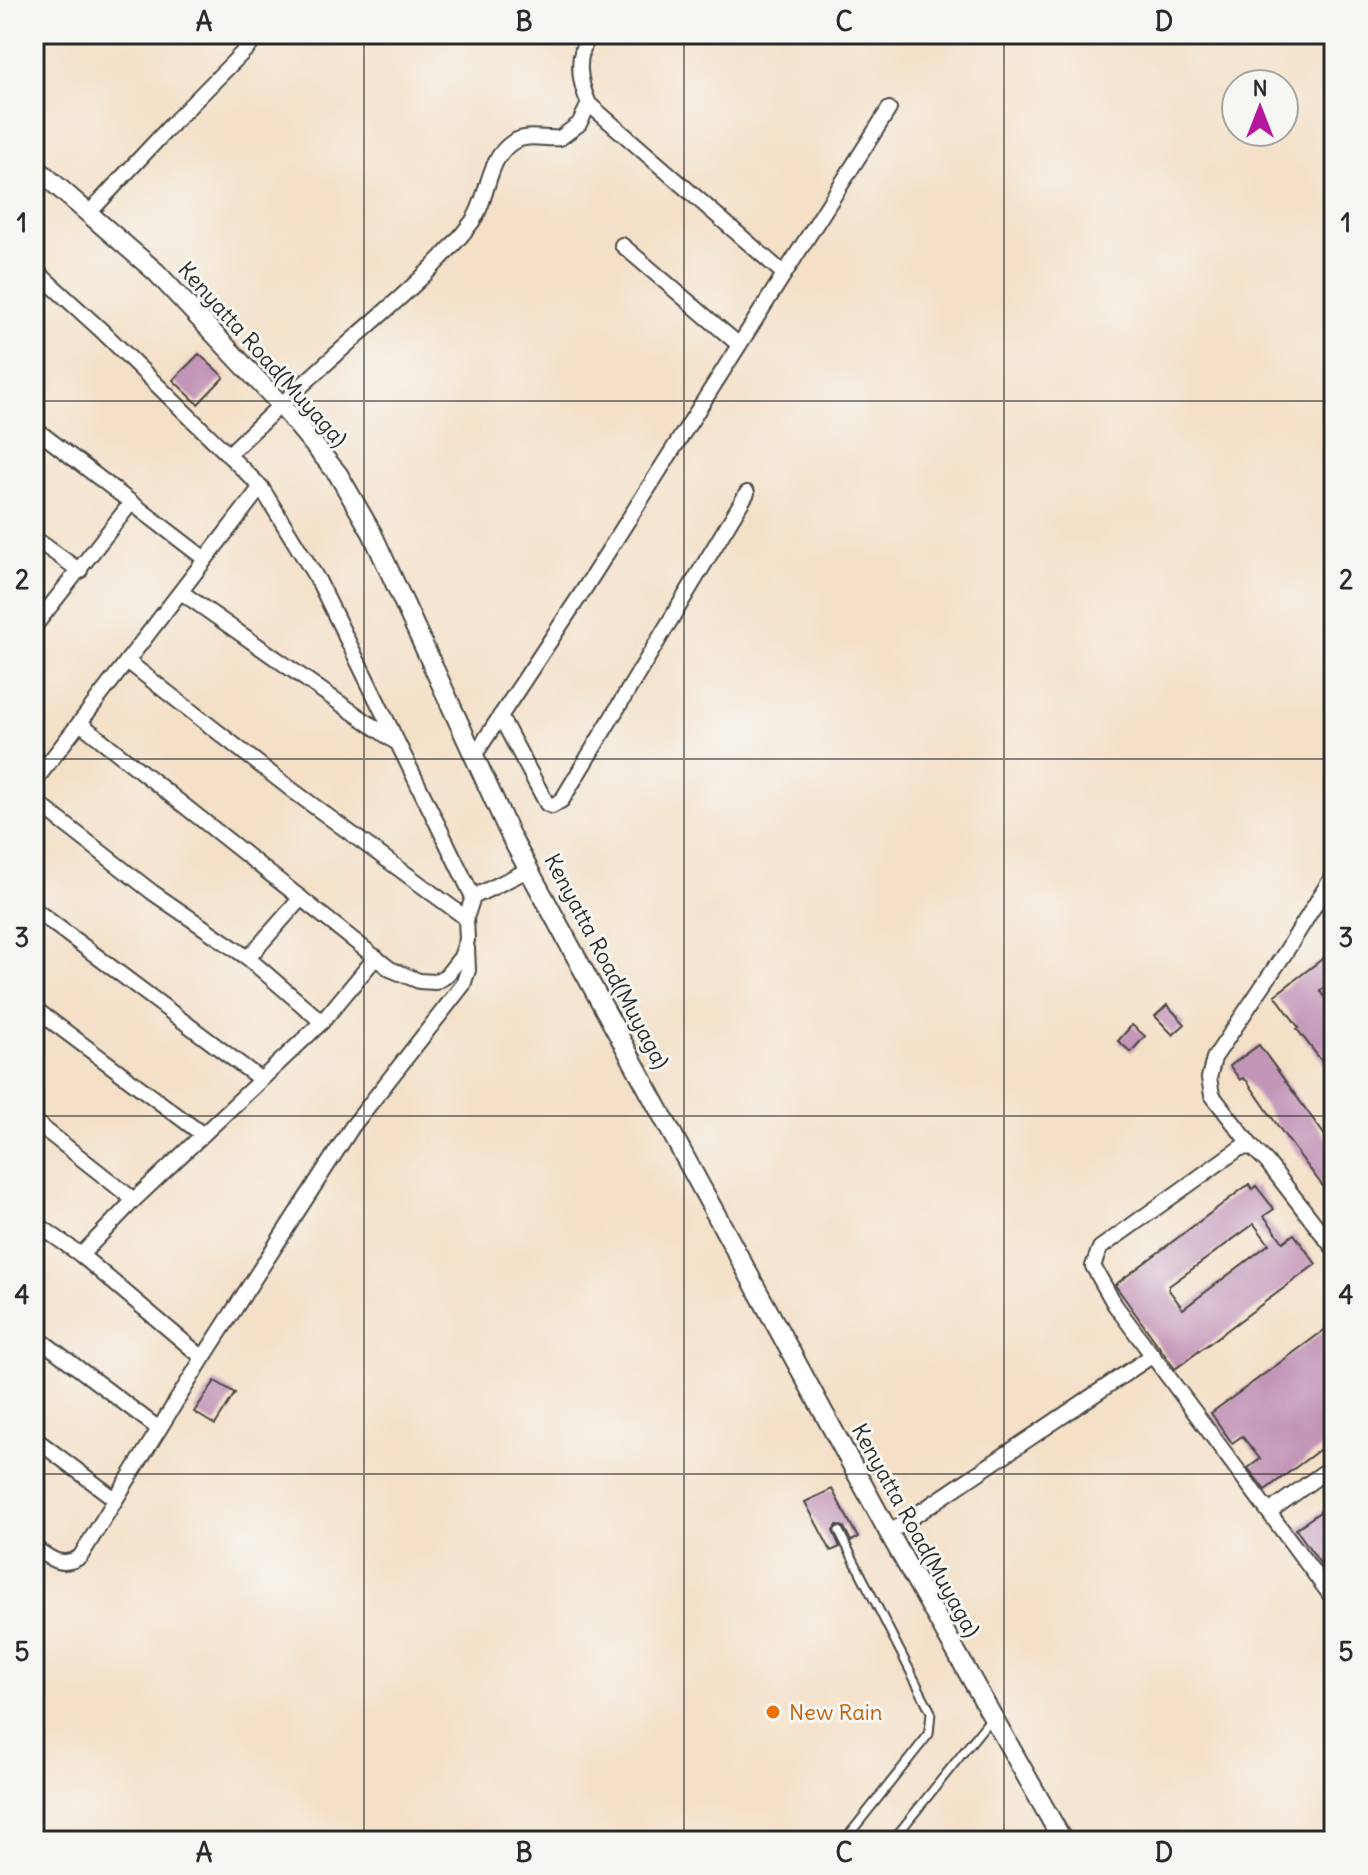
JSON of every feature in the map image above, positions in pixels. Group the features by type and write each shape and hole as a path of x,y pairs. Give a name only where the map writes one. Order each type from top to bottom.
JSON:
{"main road":[{"name":"Kenyatta Road(Muyaga)","path":"34,166 156,272 280,404 338,474 372,533 512,839 889,1533 1063,1841"}],"street":[{"path":"89,213 261,34"},
{"path":"591,34 579,60 580,83 589,104 783,273"},
{"path":"228,455 280,404 401,297 470,224 481,208 500,155 511,143 526,136 560,138 579,124 589,104"},
{"path":"474,756 889,109"},
{"path":"622,245 738,344"},
{"path":"34,269 101,330 261,487 319,582 473,897 466,918 468,970 463,985 352,1127 203,1358 80,1557 66,1564 55,1562 34,1547"},
{"path":"34,428 205,559"},
{"path":"34,782 261,487"},
{"path":"500,716 547,804 557,804 747,493"},
{"path":"34,627 131,503"},
{"path":"34,538 80,571"},
{"path":"181,592 398,743"},
{"path":"127,661 292,790 466,918"},
{"path":"80,723 390,969 419,981 435,982 446,976 461,957 467,940"},
{"path":"34,800 152,892 248,958 322,1022"},
{"path":"473,897 530,869"},
{"path":"1333,876 1214,1058 1209,1078 1212,1095 1334,1249"},
{"path":"248,958 301,898"},
{"path":"34,909 260,1079"},
{"path":"81,1255 202,1134 322,1022 376,957"},
{"path":"34,1008 202,1134"},
{"path":"34,1121 134,1200"},
{"path":"1252,1147 1240,1148 1100,1248 1093,1266 1115,1305 1334,1600"},
{"path":"34,1222 81,1255 203,1358"},
{"path":"34,1335 159,1429"},
{"path":"889,1533 1153,1355"},
{"path":"34,1438 115,1499"},
{"path":"1269,1512 1334,1465"}],"lane":[{"path":"839,1531 931,1712 929,1734 844,1841"},
{"path":"892,1841 992,1716"}],"building":[{"path":"199,354 224,377 198,404 173,380"},
{"path":"1334,950 1334,981 1320,991 1334,1010 1334,1077 1275,995"},
{"path":"1167,1005 1185,1024 1173,1035 1155,1016"},
{"path":"1132,1025 1145,1036 1131,1052 1118,1041"},
{"path":"1259,1045 1334,1148 1334,1201 1247,1081 1243,1078 1240,1080 1230,1066"},
{"path":"1249,1184 1252,1189 1256,1186 1274,1209 1264,1216 1283,1242 1294,1234 1316,1264 1175,1369 1115,1285","holes":["1254,1224 1269,1244 1183,1309 1169,1290 1169,1286"]},
{"path":"1334,1323 1334,1439 1265,1490 1248,1468 1260,1459 1242,1436 1232,1443 1211,1413"},
{"path":"215,1381 235,1393 215,1425 194,1412"},
{"path":"832,1489 858,1538 851,1541 844,1527 837,1525 833,1531 840,1547 831,1551 805,1502"},
{"path":"1334,1502 1334,1583 1296,1529"}],"place":[{"name":"New Rain","path":"773,1712"}]}
